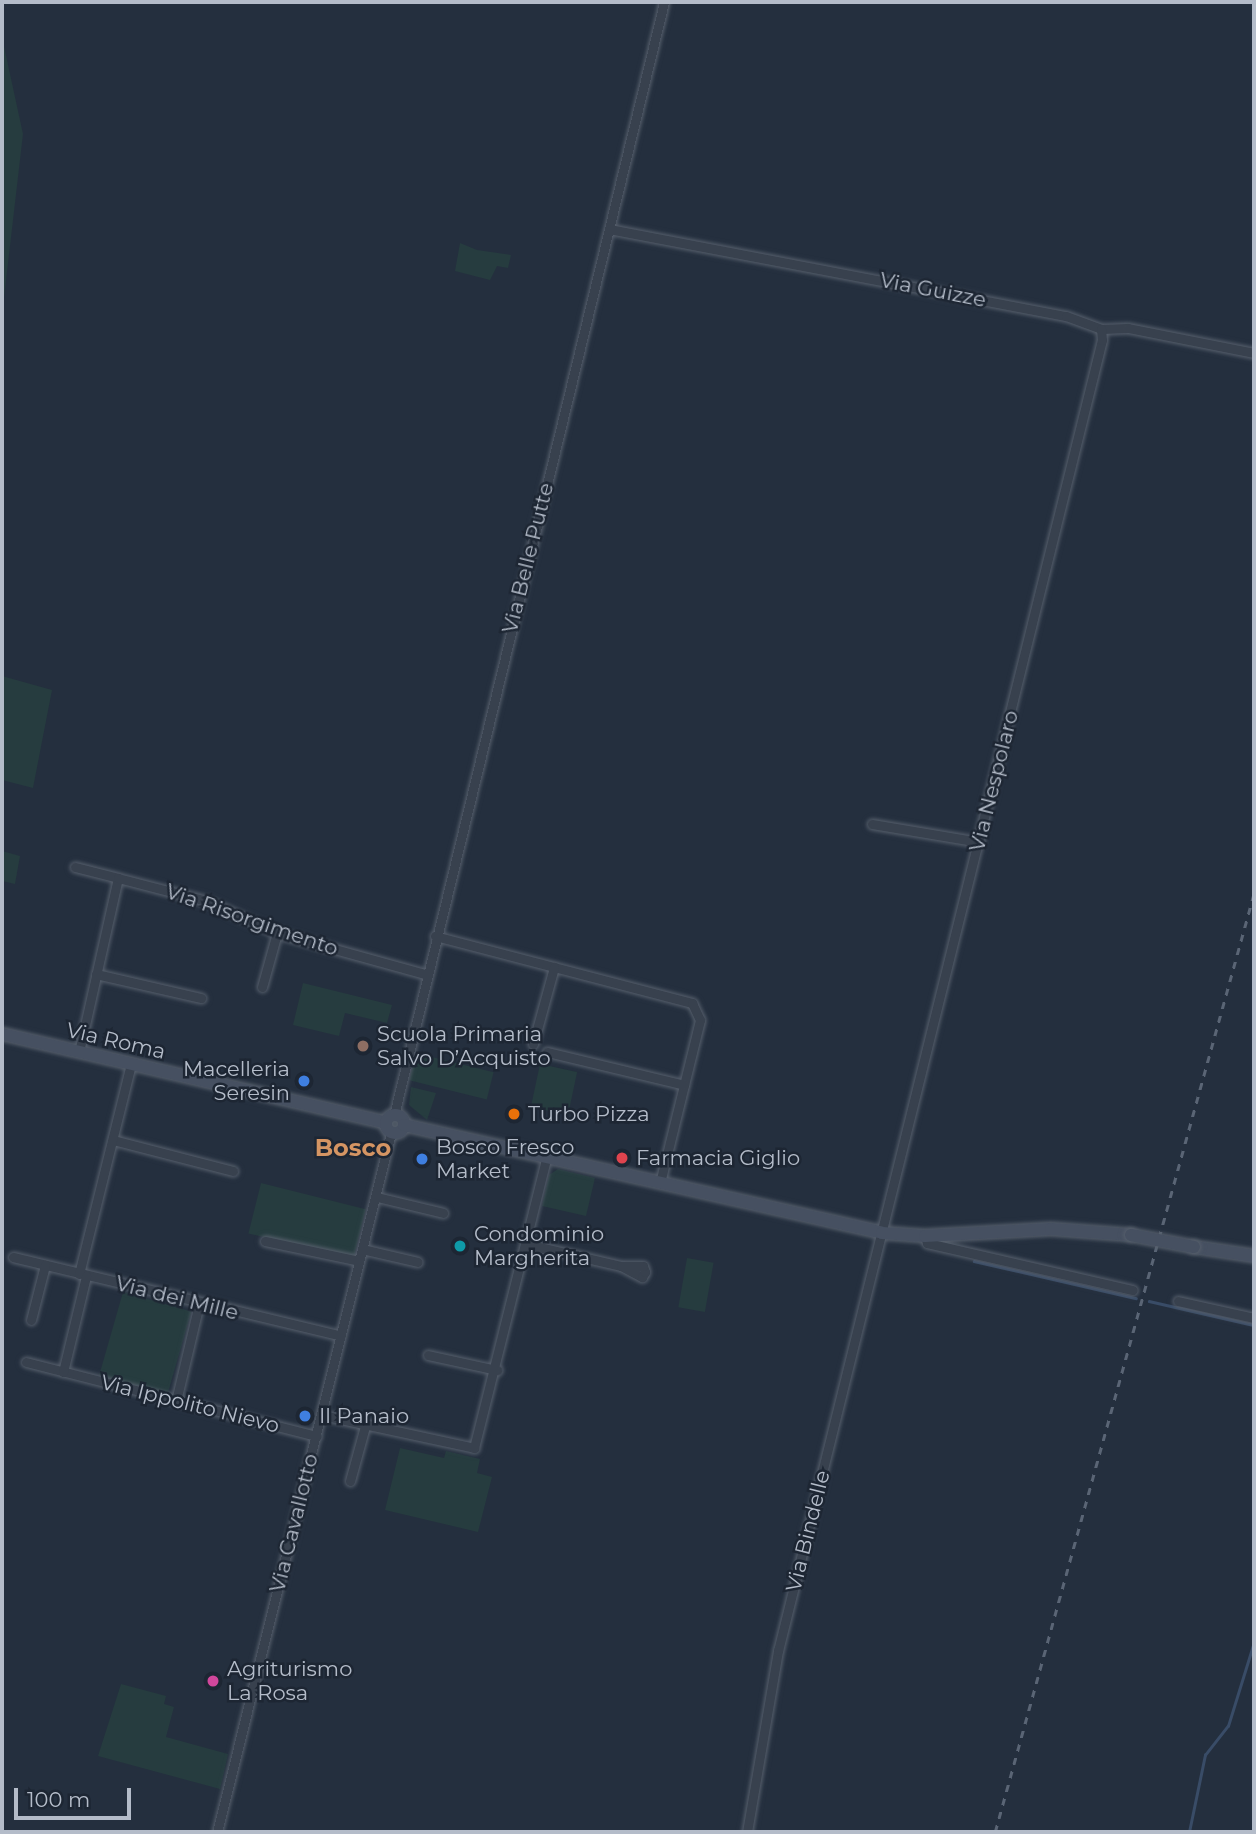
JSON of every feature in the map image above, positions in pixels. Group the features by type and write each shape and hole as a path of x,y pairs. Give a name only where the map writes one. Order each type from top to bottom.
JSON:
{"street":[{"name":"Via Belle Putte","path":"390,1124 664,2"},
{"name":"Via Guizze","path":"609,229 1076,317 1101,329 1128,328 1254,353"},
{"name":"Via Nespolaro","path":"882,1233 1102,340 1101,329"},
{"path":"872,824 979,842"},
{"name":"Via Risorgimento","path":"75,867 207,901 277,933 425,974"},
{"path":"79,1052 118,878"},
{"path":"262,987 277,933"},
{"path":"435,936 692,1003 699,1020 660,1183"},
{"path":"533,1044 554,967"},
{"path":"96,974 201,998"},
{"name":"Via Roma","path":"2,1034 390,1124"},
{"path":"547,1052 684,1085"},
{"path":"63,1371 82,1275 131,1064"},
{"path":"390,1124 400,1132 404,1125 882,1233 925,1236 1051,1229 1131,1235 1254,1256"},
{"name":"Via Cavallotto","path":"217,1832 377,1196 390,1124"},
{"path":"113,1140 233,1171"},
{"path":"322,1415 474,1448 497,1370 546,1159"},
{"path":"377,1196 443,1213"},
{"name":"Via Bindelle","path":"747,1832 778,1651 882,1233"},
{"path":"925,1236 927,1243 1133,1290"},
{"path":"265,1241 359,1261"},
{"path":"526,1244 621,1266"},
{"path":"362,1249 418,1262"},
{"name":"Via dei Mille","path":"13,1257 199,1304 341,1336"},
{"path":"32,1320 45,1265"},
{"path":"1178,1301 1254,1318"},
{"path":"176,1401 199,1304"},
{"path":"428,1355 497,1370"},
{"name":"Via Ippolito Nievo","path":"26,1362 317,1436"},
{"path":"351,1480 365,1426"}],"green space":[{"path":"2,37 23,134 2,315"},
{"path":"460,243 477,250 511,255 508,268 497,266 490,280 455,271"},
{"path":"2,676 52,690 33,788 2,780"},
{"path":"2,851 20,856 15,884 2,881"},
{"path":"303,983 392,1005 387,1023 345,1013 339,1036 293,1025"},
{"path":"416,1053 494,1072 487,1100 409,1080"},
{"path":"540,1064 577,1072 568,1115 531,1107"},
{"path":"411,1087 436,1093 427,1120 409,1105"},
{"path":"558,1169 595,1178 586,1216 542,1206 549,1175"},
{"path":"261,1183 366,1209 353,1260 248,1233"},
{"path":"687,1258 714,1263 705,1312 678,1307"},
{"path":"123,1292 191,1312 167,1395 99,1376"},
{"path":"400,1448 444,1458 446,1451 480,1459 477,1473 492,1477 478,1532 385,1510"},
{"path":"121,1684 166,1696 164,1704 174,1707 166,1737 228,1754 220,1789 98,1756"}],"waterway":[{"path":"974,1261 1136,1298"},
{"path":"1149,1301 1254,1325"},
{"path":"1189,1832 1205,1755 1228,1726 1254,1642"}],"railway":[{"path":"995,1832 1254,893"}],"place":[{"name":"Scuola Primaria Salvo D’Acquisto","path":"363,1046"},
{"name":"Macelleria Seresin","path":"304,1081"},
{"name":"Turbo Pizza","path":"514,1114"},
{"name":"Farmacia Giglio","path":"622,1158"},
{"name":"Bosco Fresco Market","path":"422,1159"},
{"name":"Condominio Margherita","path":"460,1246"},
{"name":"Il Panaio","path":"305,1416"},
{"name":"Agriturismo La Rosa","path":"213,1681"}],"district":[{"name":"Bosco","path":"353,1148"}]}
